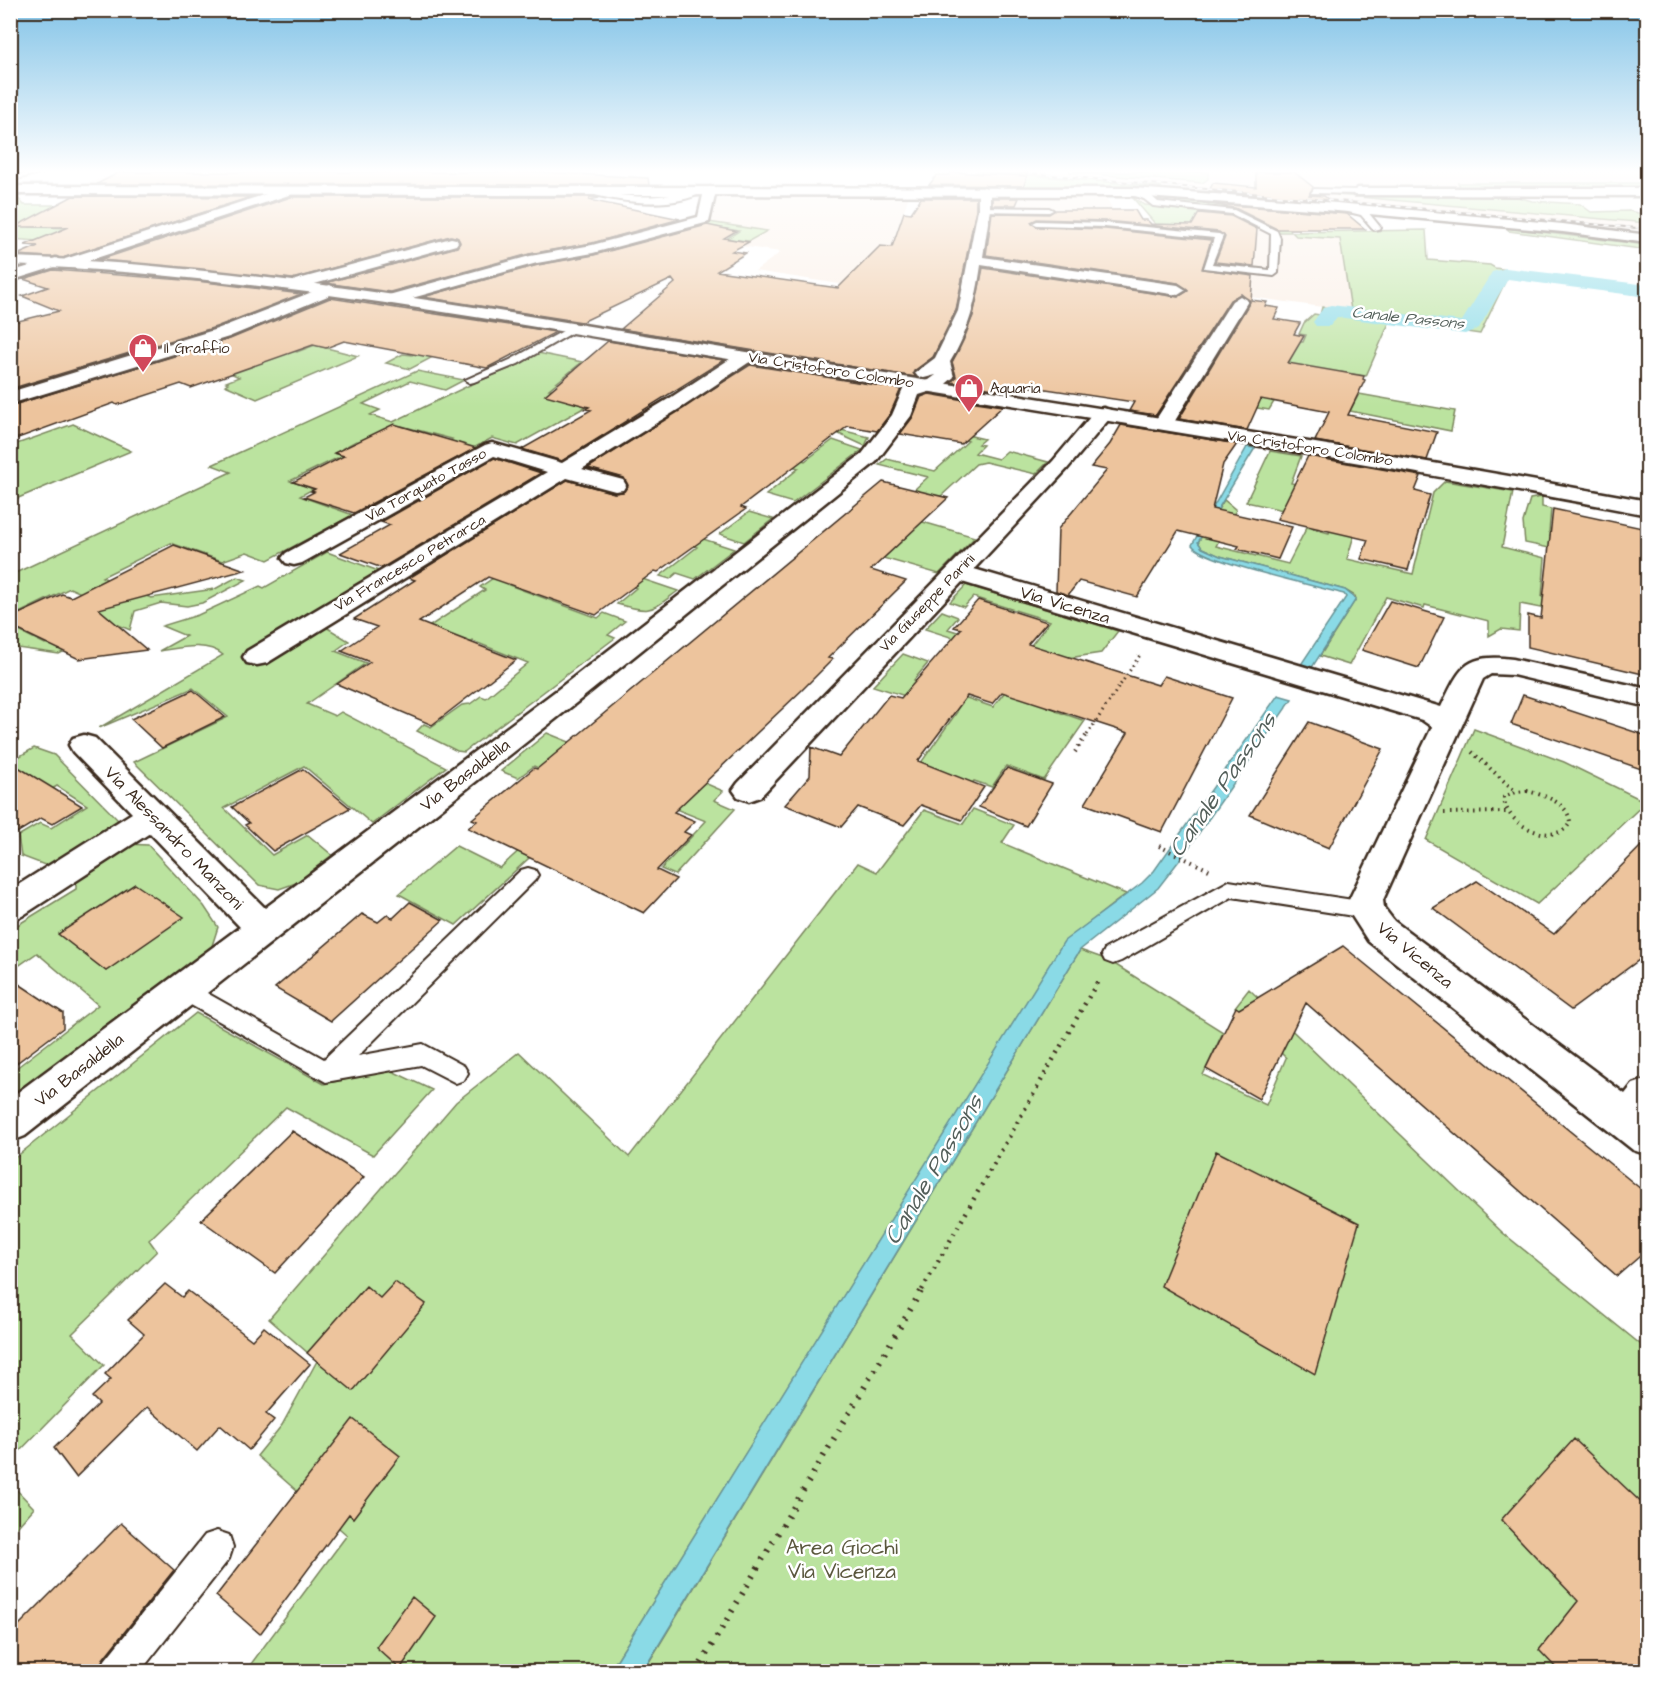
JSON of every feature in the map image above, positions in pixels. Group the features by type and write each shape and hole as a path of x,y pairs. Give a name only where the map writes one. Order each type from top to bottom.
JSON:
{"street":[{"path":"10,277 99,250"},
{"path":"293,285 420,250"},
{"path":"391,299 535,259 584,250"},
{"name":"Via Basaldella","path":"926,386 945,378 941,362 950,348 966,311 976,250"},
{"path":"974,260 1178,290"},
{"name":"Via Cristoforo Colombo","path":"10,261 63,262 293,285 391,299 1488,477 1647,508"},
{"path":"10,398 223,333 330,290"},
{"path":"1163,424 1240,301"},
{"name":"Via Francesco Petrarca","path":"257,657 677,402 745,357"},
{"name":"Via Basaldella","path":"10,1123 571,693 869,458 904,411 930,395 930,390 926,386"},
{"name":"Via Giuseppe Parini","path":"749,790 1060,465 1103,414"},
{"name":"Via Torquato Tasso","path":"294,558 492,449 563,470"},
{"path":"563,470 615,484"},
{"name":"Via Vicenza","path":"956,572 1432,714 1447,727"},
{"name":"Via Vicenza","path":"1641,1118 1381,931 1366,910 1366,900 1471,674 1480,667 1494,665 1513,667 1647,698"},
{"name":"Via Alessandro Manzoni","path":"84,745 253,918 268,925"},
{"path":"10,907 152,816"}],"lane":[{"path":"1214,250 1208,266 1274,273 1275,250"},
{"path":"470,380 514,362 574,328"},
{"path":"326,1072 528,875"},
{"path":"1113,955 1229,889 1366,910"},
{"path":"183,990 326,1072 423,1054 456,1073"},
{"path":"117,1671 217,1547"}],"path":[{"path":"1075,752 1155,632"},
{"path":"1447,727 1516,792"},
{"path":"1516,792 1538,794 1558,803 1565,810 1570,824 1567,829 1560,832 1539,832 1518,823 1506,812 1503,803 1504,797 1516,792"},
{"path":"1407,814 1506,812"},
{"path":"1159,846 1184,858"},
{"path":"696,1671 895,1336 1113,955"}],"shaded area":[{"path":"771,250 888,250 853,286 755,271 781,252"},
{"path":"987,250 1343,250 1351,311 986,260"}],"green space":[{"path":"1342,250 1427,250 1428,260 1490,265 1495,268 1647,290 1647,296 1508,276 1480,334 1390,321 1366,376 1341,372 1337,376 1281,390 1269,410 1192,397 1294,342 1303,342 1306,335 1299,334 1304,323 1314,314 1320,315 1322,307 1351,310"},
{"path":"452,313 502,321 410,369 386,363 403,354 412,355 442,339 420,330"},
{"path":"315,345 358,356 257,399 225,385 228,383 226,382 239,377 222,369 282,348 297,352"},
{"path":"647,345 673,350 607,395 517,445 492,438 438,467 443,445 452,439 402,426 365,444 356,441 343,448 425,475 367,507 352,502 381,472 337,458 290,481 313,489 300,496 353,515 268,560 247,552 222,561 171,543 102,577 151,598 215,589 237,577 246,580 202,603 187,606 161,603 135,611 130,630 82,609 99,601 70,588 11,617 11,575 231,472 212,465 417,371 464,380 445,390 410,381 363,404 380,410 370,415 393,422 474,383 514,367 538,353 582,362 549,389 583,393 639,348"},
{"path":"775,367 815,373 807,383 807,388 821,374 871,382 888,389 833,428 869,437 865,446 800,416 762,449 805,461 833,440 862,450 793,503 766,495 799,468 711,445 652,444 629,438 685,404 691,404 773,370"},
{"path":"1359,394 1455,411 1451,431 1350,411"},
{"path":"73,424 131,451 11,501 11,446"},
{"path":"925,425 984,439 978,444 983,445 975,453 998,459 1007,451 1048,462 1036,474 985,462 976,464 940,497 902,516 975,537 939,574 862,552 864,536 928,477 879,465 887,459 935,471 968,441 912,428"},
{"path":"1270,451 1301,456 1291,483 1345,493 1363,505 1347,559 1413,574 1433,493 1445,481 1513,492 1502,547 1545,558 1542,597 1601,610 1617,562 1525,543 1523,522 1530,499 1542,497 1542,507 1551,509 1549,532 1620,548 1647,550 1647,594 1631,591 1629,625 1520,604 1519,631 1501,629 1489,636 1489,621 1425,605 1424,608 1386,597 1349,665 1320,656 1356,599 1355,596 1345,590 1220,556 1202,548 1198,542 1224,500 1236,510 1216,546 1288,564 1307,527 1329,533 1341,502 1302,514 1246,502"},
{"path":"650,472 642,519 734,549 695,579 677,573 670,579 660,576 697,547 643,529 571,555 678,591 656,607 644,610 617,604 636,588 549,559 509,585 598,618 604,613 625,621 608,635 615,638 464,752 457,751 417,731 424,724 431,727 462,705 470,704 481,696 486,698 528,663 473,641 415,681 375,662 485,590 480,587"},
{"path":"749,512 773,519 744,542 720,534"},
{"path":"327,552 384,573 252,653 263,665 326,627 349,641 335,651 366,663 307,704 335,716 341,712 446,767 372,824 304,766 224,808 272,855 308,835 332,855 296,883 279,889 259,885 134,762 228,717 193,688 99,728 223,655 201,647 159,651 186,636 162,626 198,615 260,586 264,588"},
{"path":"966,585 1118,631 1101,653 1062,659 1054,670 925,629 942,611 958,617 948,629 1025,653 1050,621 973,597 964,607 950,602"},
{"path":"11,627 45,644 53,640 71,648 59,654 11,647"},
{"path":"903,654 928,663 914,680 993,707 1021,671 1071,689 1056,711 1085,721 1044,780 1006,766 992,787 974,781 959,800 908,781 957,712 873,686"},
{"path":"1474,729 1564,762 1646,802 1537,904 1426,840"},
{"path":"547,733 631,767 643,756 723,791 714,800 735,809 675,875 661,869 706,821 633,792 599,794 456,925 399,894 456,846 500,868 596,780 550,773 534,766 518,778 501,771"},
{"path":"34,748 54,755 120,822 50,867 21,856 18,836 40,823 51,828 87,805 57,786 37,798 11,791 11,761"},
{"path":"973,809 1014,825 1002,843 1126,894 1064,942 610,1671 245,1672 347,1535 257,1456 282,1425 317,1361 269,1319 456,1102 519,1052 629,1157 858,863 877,872 924,810 963,824"},
{"path":"125,844 148,845 204,906 218,927 210,952 11,1102 11,1072 98,1005 37,953 11,971 11,929 76,889 76,879"},
{"name":"Area Giochi Via Vicenza","path":"1080,950 1108,960 1223,1032 1203,1075 1266,1105 1286,1058 1235,1007 1249,989 1503,1233 1645,1348 1647,1346 1647,1671 643,1672"},
{"path":"196,1013 324,1084 390,1070 432,1090 373,1155 286,1107 149,1240 157,1251 72,1334 104,1365 11,1460 11,1161"},
{"path":"11,1484 34,1508 11,1534"}],"water":[{"path":"1247,447 1255,448 1198,542 1202,548 1220,556 1345,590 1356,599 1311,669 1300,666 1346,597 1344,594 1238,566 1201,552 1192,545"},
{"path":"1278,695 1292,699 1158,888 1080,950 643,1671 610,1671 1064,941 1142,883 1154,871"}],"building":[{"path":"28,250 86,250 63,258 17,255"},
{"path":"128,250 397,250 293,279 99,260"},
{"path":"444,250 549,250 390,292 325,283"},
{"path":"611,250 733,250 746,253 717,271 838,288 876,250 968,250 956,310 933,357 914,371 915,377 621,329 675,283 672,279 582,322 423,297 538,265"},
{"path":"987,250 1208,250 1202,269 1253,276 1251,300 1267,302 1265,306 1279,308 1274,319 1300,323 1294,334 1304,336 1288,363 1364,376 1365,380 1348,415 1437,432 1427,460 1315,441 1329,412 1261,399 1247,430 1179,419 1250,302 1241,294 1230,300 1156,415 1129,411 1134,402 1026,386 1018,393 951,382 956,376 952,362 973,316 983,268 1178,297 1188,291 1178,283 986,255"},
{"path":"1220,250 1255,250 1254,266 1215,262"},
{"path":"53,270 197,281 301,294 216,327 10,389 10,323 59,311 22,296 48,287 23,279"},
{"path":"330,298 556,332 487,368 344,341 326,348 313,345 191,388 181,384 117,405 114,403 10,441 10,406 230,339"},
{"path":"608,341 724,360 562,461 522,449 591,410 585,409 589,407 545,395"},
{"path":"750,365 901,389 890,414 877,431 848,426 741,507 746,509 658,572 655,571 596,615 488,577 419,622 516,660 432,725 337,684 370,662 341,651 377,627 354,619 415,580 409,578 567,480 614,493 623,492 628,486 624,478 588,468"},
{"path":"929,394 1003,406 961,444 900,434 913,417 921,397"},
{"path":"394,424 476,448 354,513 304,497 314,492 311,491 315,489 293,482 344,456 334,453"},
{"path":"1121,425 1237,444 1223,464 1212,509 1292,527 1278,559 1237,549 1239,546 1178,531 1137,597 1079,581 1068,595 1056,591 1058,529 1107,470 1091,467 1110,444"},
{"path":"1308,456 1421,476 1415,491 1430,495 1408,570 1361,559 1368,540 1277,519"},
{"path":"494,458 541,473 382,568 340,553 390,525 381,522"},
{"path":"883,482 948,498 871,570 906,581 828,658 833,659 801,691 674,812 695,821 684,832 691,835 657,870 676,879 644,913 468,828 477,821 472,819 534,768 537,769"},
{"path":"1553,509 1647,529 1647,675 1528,647 1528,615 1541,618"},
{"path":"174,545 245,570 99,609 147,650 79,659 10,626 10,618 62,594 71,597"},
{"path":"978,600 1047,622 1028,644 1158,685 1164,676 1232,698 1162,832 1085,804 1128,733 1002,692 992,704 967,696 918,761 984,787 962,820 921,805 904,825 858,807 841,827 785,805 810,776 811,747 839,757 889,695 901,698 961,629 954,627"},
{"path":"1390,601 1444,617 1419,668 1362,650"},
{"path":"193,690 225,717 162,748 131,719"},
{"path":"1523,695 1647,736 1647,771 1511,724"},
{"path":"1309,722 1383,749 1329,848 1250,815"},
{"path":"10,762 82,806 52,824 41,818 10,837"},
{"path":"1007,768 1052,784 1026,826 979,807"},
{"path":"303,769 350,808 273,851 245,825 249,823 232,807"},
{"path":"1647,840 1647,954 1571,1010 1433,908 1477,881 1554,934"},
{"path":"135,884 184,917 106,971 58,934"},
{"path":"410,902 443,920 331,1021 275,988 362,914 378,922 387,915 393,918"},
{"path":"1343,946 1647,1194 1647,1250 1617,1276 1306,1003 1259,1099 1206,1069 1236,1007 1239,1009"},
{"path":"10,978 63,1013 63,1028 10,1068"},
{"path":"292,1131 364,1177 275,1273 201,1220"},
{"path":"1216,1151 1359,1223 1315,1374 1161,1286"},
{"path":"395,1282 426,1304 353,1391 307,1353 366,1286 380,1298"},
{"path":"165,1284 182,1297 188,1291 252,1340 264,1327 310,1364 266,1414 274,1420 249,1450 220,1425 197,1451 147,1407 76,1477 54,1448 99,1404 92,1397 111,1379 105,1374 144,1334 128,1320"},
{"path":"353,1419 400,1456 353,1518 349,1514 260,1634 216,1596"},
{"path":"1574,1439 1647,1508 1647,1671 1559,1671 1539,1650 1578,1601 1501,1520"},
{"path":"121,1523 174,1570 103,1659 98,1671 10,1671 10,1634"},
{"path":"412,1597 436,1617 400,1669 376,1647"}],"waterway":[{"name":"Canale Passons","path":"1323,322 1331,311 1336,311 1465,328 1472,324 1498,276 1506,273 1648,291"}],"place":[{"name":"Il Graffio","path":"143,374"},
{"name":"Aquaria","path":"969,414"}]}
